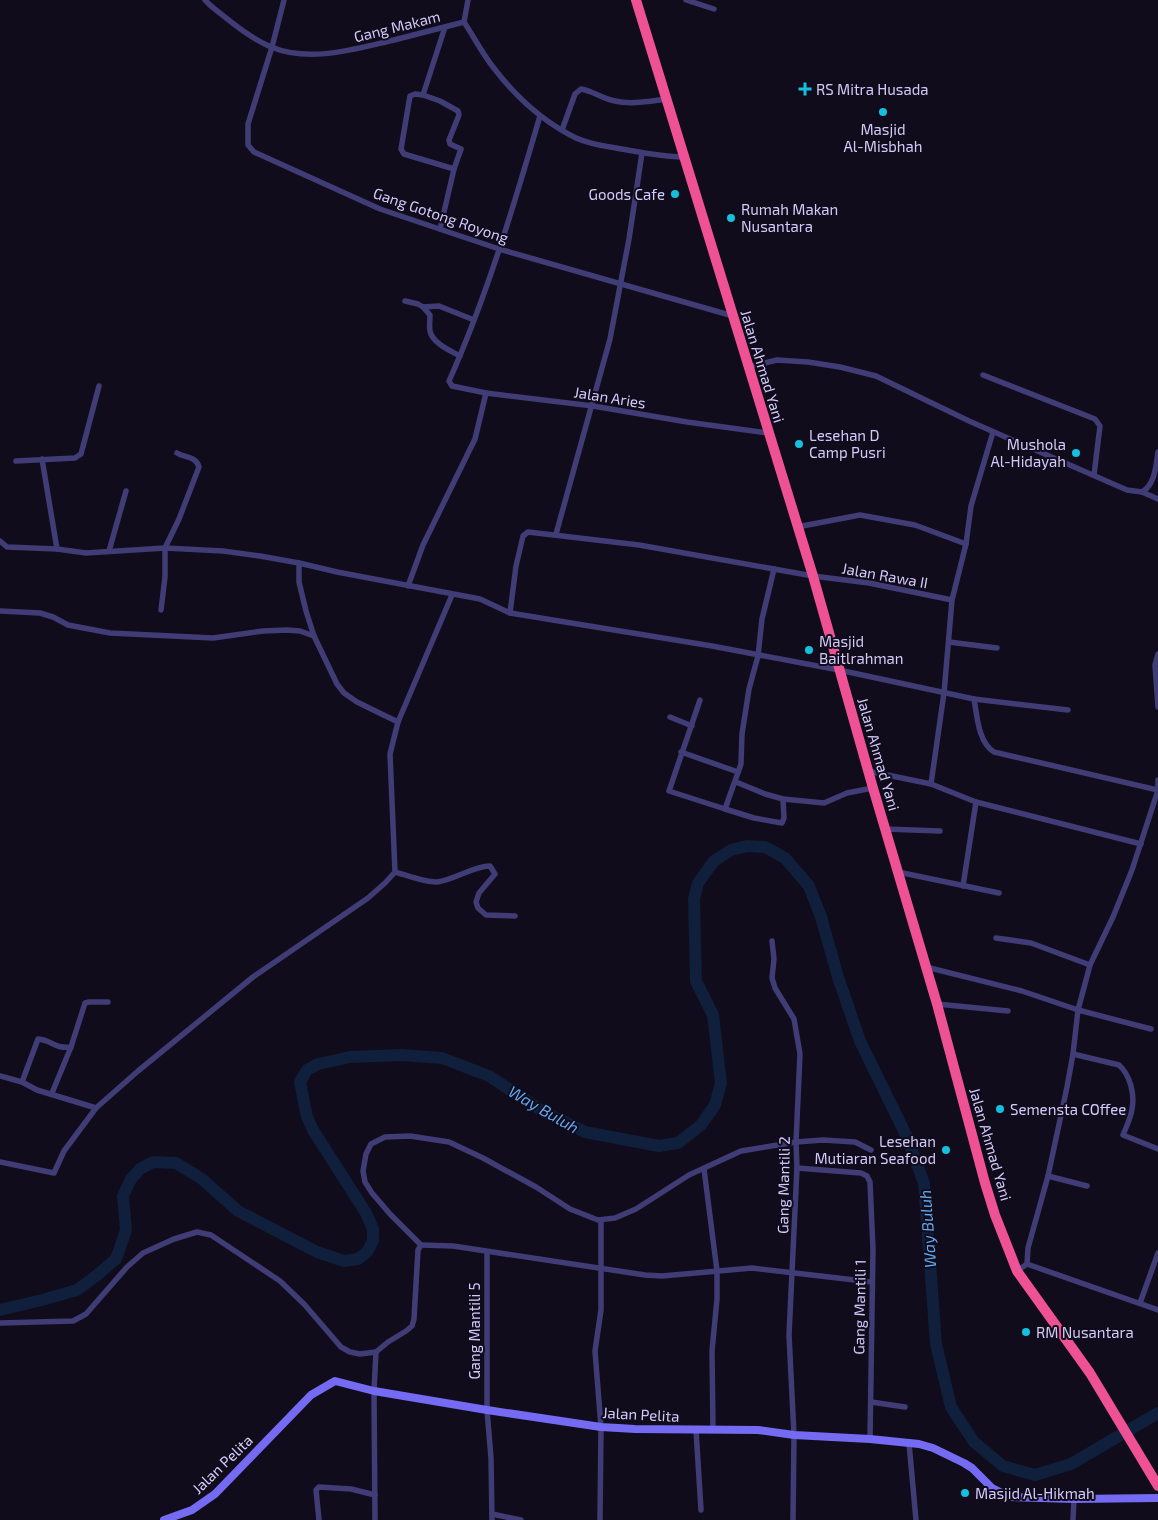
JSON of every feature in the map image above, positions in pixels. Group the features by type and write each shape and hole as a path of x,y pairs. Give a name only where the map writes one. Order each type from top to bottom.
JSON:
{"highway":[{"name":"Jalan Ahmad Yani","path":"636,0 813,576 937,1004 985,1183 1017,1271 1090,1373 1158,1486"}],"street":[{"name":"Gang Makam","path":"205,0 252,38 272,47 308,54 345,51 464,22 492,66 513,90 540,116 562,130 577,139 592,144 664,157 684,158"},
{"name":"Gang Gotong Royong","path":"284,0 272,47 248,124 248,145 254,152 380,209 499,249 732,316"},
{"path":"464,22 468,0"},
{"path":"686,0 704,3 714,9"},
{"path":"423,96 445,27"},
{"path":"562,130 575,94 580,89 614,101 627,103 666,99"},
{"path":"440,229 454,169 461,149 450,144 449,140 459,115 458,111 440,101 414,94 410,96 402,152 454,169"},
{"path":"405,301 418,304 430,314 429,329 431,335 447,349 460,356 499,249 540,116"},
{"path":"556,534 610,339 622,284 642,153"},
{"path":"423,308 439,306 474,320"},
{"name":"Jalan Aries","path":"460,356 449,381 452,386 486,393 593,406 768,433"},
{"path":"748,367 777,360 808,362 862,372 889,381 993,432 1127,490 1142,492 1158,498"},
{"path":"983,375 1098,422 1100,426 1094,475"},
{"path":"16,461 75,458 81,454 99,386"},
{"path":"408,586 423,545 475,439 486,393"},
{"path":"931,784 944,693 952,600 966,544 971,506 993,432"},
{"path":"1142,492 1152,481 1158,452"},
{"path":"161,610 165,548 179,519 199,467 198,462 194,459 177,453"},
{"path":"42,459 57,549"},
{"path":"109,551 126,491"},
{"path":"797,527 860,515 915,525 966,544"},
{"name":"Jalan Rawa II","path":"510,613 522,536 528,532 639,545 813,576 869,583 952,600"},
{"path":"0,541 7,547 57,549 86,553 165,548 223,552 299,562 337,572 480,599 510,613 712,646 839,670 974,699 1068,710"},
{"path":"299,562 301,589 306,611 314,636 331,673 344,693 357,702 398,722"},
{"path":"725,809 736,782 742,757 742,734 746,710 758,656 762,619 774,569"},
{"path":"0,1162 54,1173 64,1151 96,1108 138,1070 253,977 368,898 385,884 395,872 390,754 398,722 452,595"},
{"path":"0,611 40,613 68,625 110,633 207,638 287,630 300,631 314,636"},
{"path":"949,642 997,648"},
{"path":"1158,654 1155,664 1158,707"},
{"path":"974,699 979,725 986,745 994,752 1158,790"},
{"path":"700,700 669,791 754,818 782,823 783,799"},
{"path":"670,717 692,726"},
{"path":"681,752 738,772"},
{"path":"868,771 931,784 976,802 1141,844"},
{"path":"1027,1264 1028,1248 1048,1176 1073,1054 1078,1010 1090,965 1116,909 1141,844 1158,790 1158,780"},
{"path":"736,782 783,799 824,803 847,793 873,788"},
{"path":"963,886 976,802"},
{"path":"885,829 940,831"},
{"path":"395,872 436,882 465,874 483,866 490,866 495,874 479,893 476,902 478,908 486,915 515,916"},
{"path":"898,872 999,893"},
{"path":"996,938 1031,943 1090,965"},
{"name":"Gang Mantili 2","path":"772,941 774,959 772,978 775,988 794,1020 800,1054 793,1273 789,1334 794,1435 793,1520"},
{"path":"926,967 1022,991 1078,1010 1151,1029"},
{"path":"52,1094 71,1047 85,1003 108,1002"},
{"path":"937,1004 1008,1011"},
{"path":"22,1082 38,1039 43,1039 63,1048 71,1047"},
{"path":"1073,1054 1119,1064 1130,1082 1133,1108 1123,1135 1158,1149"},
{"path":"0,1076 96,1108"},
{"path":"871,1150 855,1142 823,1140 796,1142 741,1151 689,1175 636,1209 615,1218 601,1220 570,1209 536,1187 449,1142 410,1136 385,1138 371,1144 366,1154 363,1172 372,1193 421,1245 453,1246 662,1276 752,1268 872,1282"},
{"name":"Gang Mantili 1","path":"797,1168 861,1173 867,1176 870,1182 872,1209 870,1439"},
{"path":"704,1169 717,1271 717,1299 712,1351 713,1430"},
{"path":"1048,1176 1088,1186"},
{"path":"600,1520 601,1426 595,1351 601,1310 601,1220"},
{"path":"0,1323 72,1321 86,1314 127,1267 143,1253 174,1239 197,1232 211,1235 280,1281 304,1304 341,1347 350,1352 360,1354 376,1352 412,1326 418,1270 418,1250 421,1245"},
{"name":"Gang Mantili 5","path":"487,1252 487,1410 492,1458 492,1517"},
{"path":"1140,1303 1158,1253"},
{"path":"1017,1271 1027,1264"},
{"path":"1027,1264 1158,1310"},
{"path":"375,1520 374,1391 376,1352"},
{"name":"Jalan Pelita","path":"164,1520 192,1510 214,1494 311,1394 335,1381 374,1391 487,1410 601,1426 635,1429 758,1430 794,1435 909,1443 933,1448 964,1463 972,1468 992,1488 1010,1496 1074,1499 1158,1498"},
{"path":"871,1402 905,1407"},
{"path":"696,1430 701,1510"},
{"path":"909,1443 916,1520"},
{"path":"319,1520 316,1490 319,1487 351,1489 375,1496"},
{"path":"1073,1520 1074,1499"},
{"path":"492,1517 521,1520"}],"waterway":[{"name":"Way Buluh","path":"0,1310 77,1290 116,1259 126,1230 123,1196 131,1179 140,1169 153,1162 176,1163 202,1179 238,1211 317,1252 344,1261 358,1259 367,1252 373,1241 373,1229 366,1213 313,1130 307,1117 300,1082 307,1070 318,1064 350,1057 402,1055 442,1058 489,1076 544,1112 585,1132 659,1146 678,1143 701,1125 715,1105 721,1083 713,1015 696,981 694,899 698,883 714,861 731,850 747,846 765,847 785,858 809,886 821,917 838,977 860,1041 906,1135 924,1183 936,1344 951,1407 974,1442 1003,1466 1035,1475 1071,1464 1158,1413"}],"place":[{"name":"RS Mitra Husada","path":"805,89"},
{"name":"Masjid Al-Misbhah","path":"883,112"},
{"name":"Goods Cafe","path":"675,194"},
{"name":"Rumah Makan Nusantara","path":"731,218"},
{"name":"Lesehan D Camp Pusri","path":"799,444"},
{"name":"Mushola Al-Hidayah","path":"1076,453"},
{"name":"Masjid Baitlrahman","path":"809,650"},
{"name":"Semensta COffee","path":"1000,1109"},
{"name":"Lesehan Mutiaran Seafood","path":"946,1150"},
{"name":"RM Nusantara","path":"1026,1332"},
{"name":"Masjid Al-Hikmah","path":"965,1493"}]}
